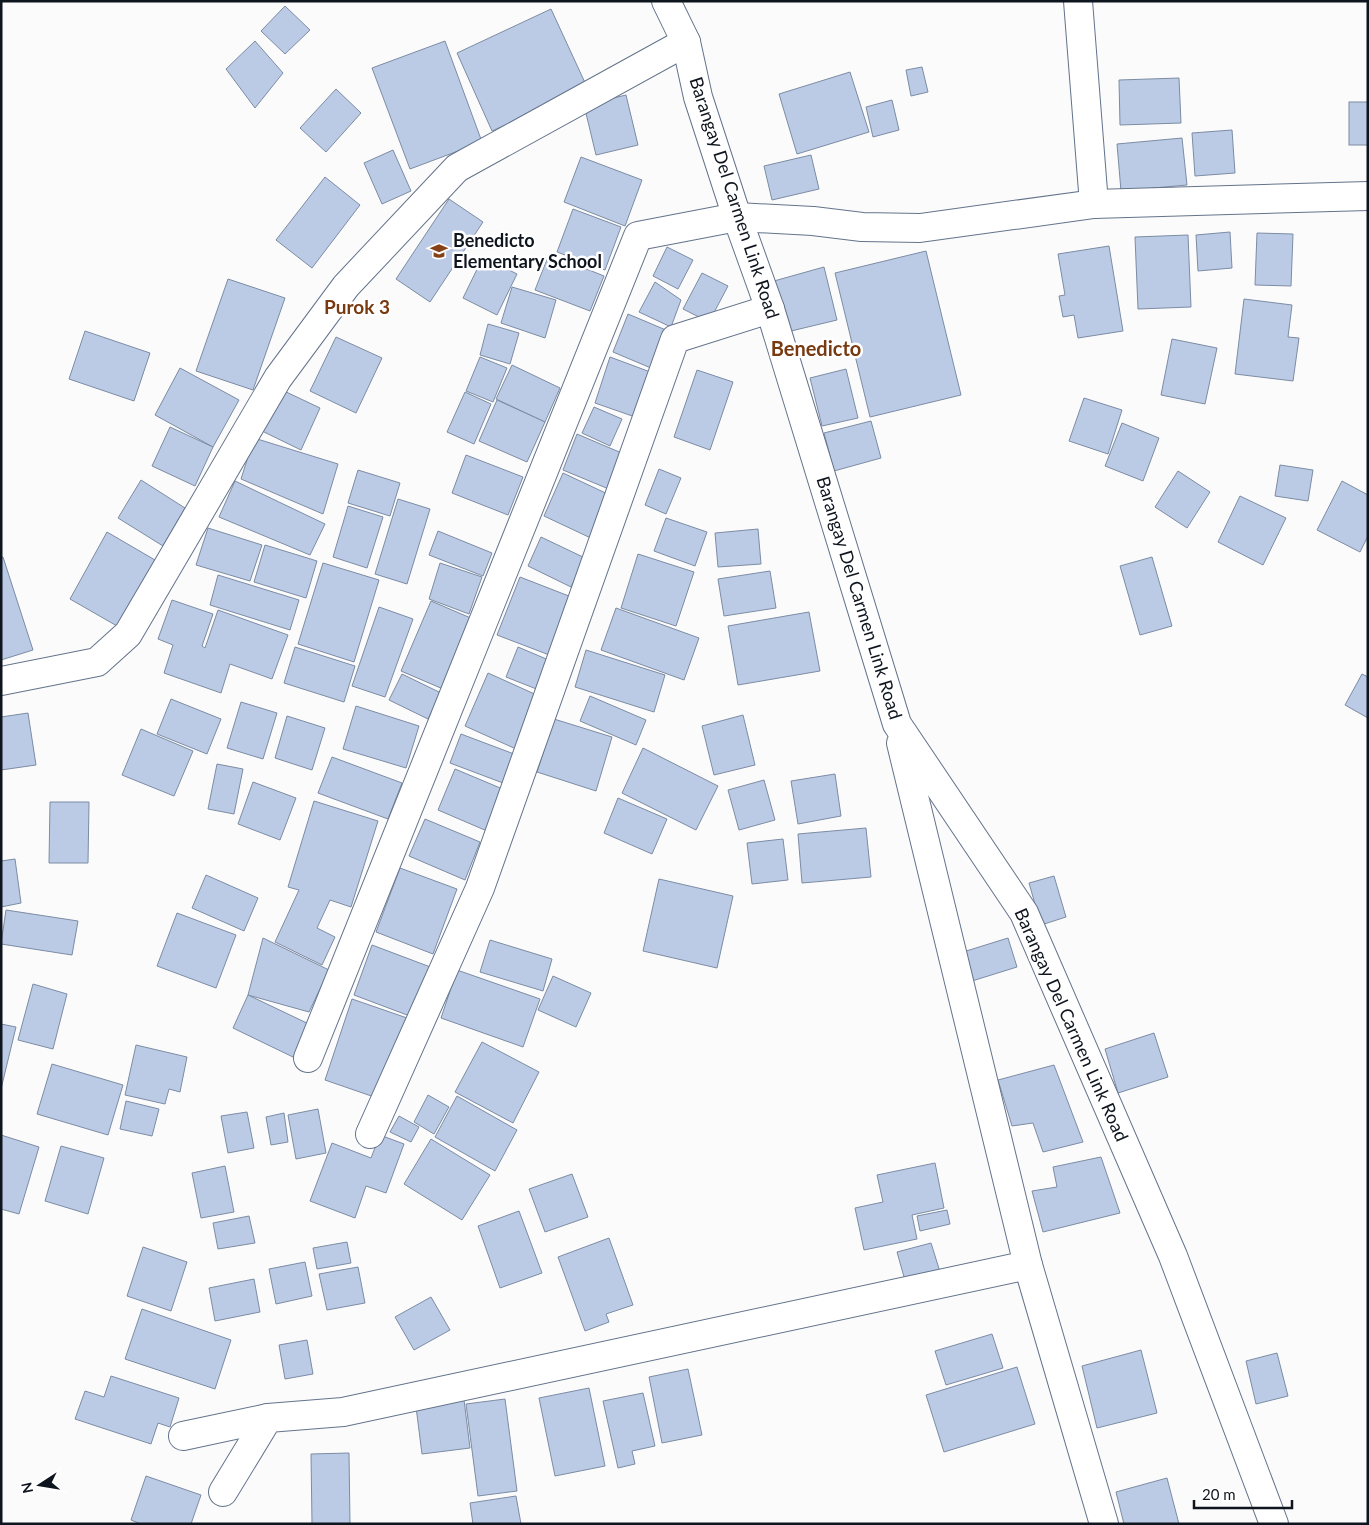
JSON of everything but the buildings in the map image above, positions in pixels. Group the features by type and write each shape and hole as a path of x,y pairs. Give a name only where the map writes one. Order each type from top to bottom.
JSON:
{"street":[{"name":"Barangay Del Carmen Link Road","path":"666,1 686,42 698,97 737,217 770,309 897,724 1024,913 1173,1256 1274,1524"},
{"path":"1078,1 1094,204"},
{"path":"1,681 97,662 128,634 278,378 346,286 457,168 686,42"},
{"path":"308,1058 638,236 737,217 813,221 862,227 920,228 1094,204 1368,196"},
{"path":"370,1134 480,888 675,339 770,309"},
{"path":"897,724 1028,1265 1104,1524"},
{"path":"183,1436 268,1418 343,1412 1028,1265"},
{"path":"223,1492 268,1418"}],"place":[{"name":"Benedicto Elementary School","path":"439,251"}],"district":[{"name":"Purok 3","path":"357,307"},
{"name":"Benedicto","path":"816,349"}]}
